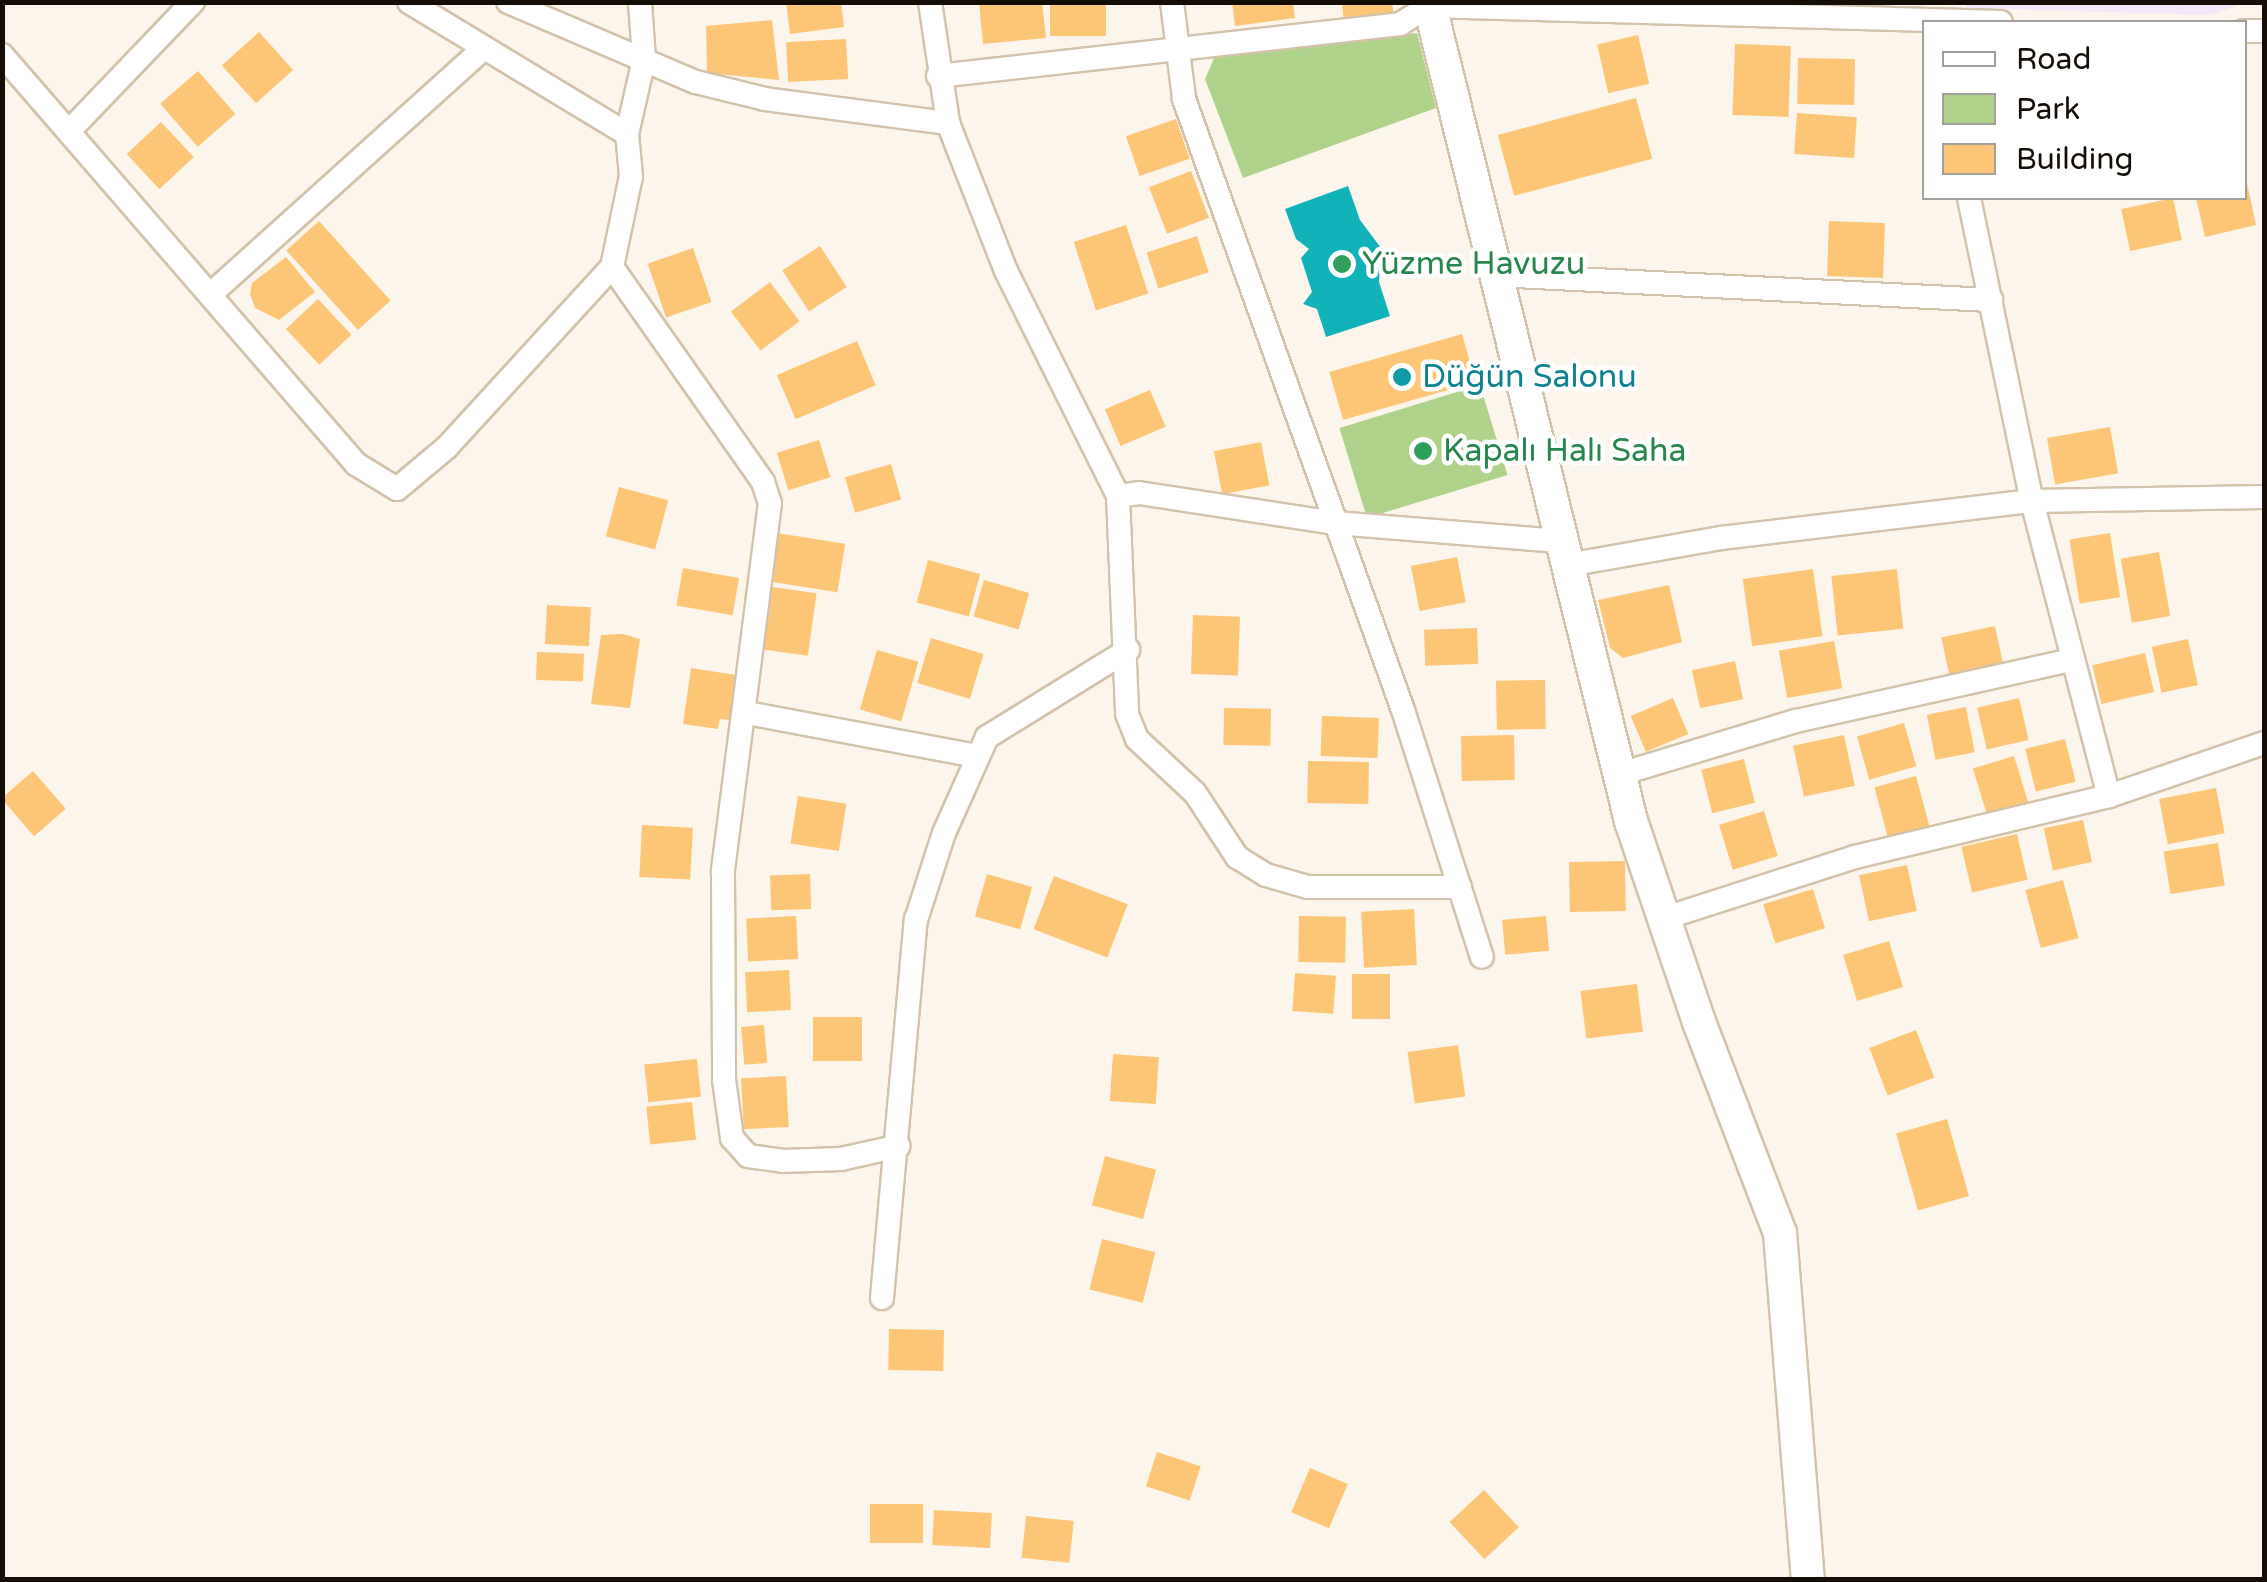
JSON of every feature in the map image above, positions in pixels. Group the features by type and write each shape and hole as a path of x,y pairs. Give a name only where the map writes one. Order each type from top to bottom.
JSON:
{"street":[{"path":"72,128 193,2"},
{"path":"408,2 627,134"},
{"path":"508,2 696,82 765,100 948,124"},
{"path":"2,55 72,128 356,464 397,488 447,447 612,266 631,176 627,134 644,59 640,2"},
{"path":"930,2 948,124 1006,272 1118,496 1128,650 1127,714 1138,739 1195,793 1237,857 1266,875 1308,886 1460,887"},
{"path":"1172,2 1184,99 1336,523 1482,957"},
{"path":"938,76 1400,24 1429,4 1779,8 1924,20"},
{"path":"1429,4 1620,774 1665,918 1780,1232 1808,1580"},
{"path":"212,293 484,48"},
{"path":"1969,200 2032,501 2109,796"},
{"path":"612,266 763,482 770,502 747,713 723,872 724,1080 732,1138 748,1156 782,1161 841,1159 899,1146"},
{"path":"1496,274 1991,300"},
{"path":"1118,496 1140,492 1565,553 2032,501 2264,497"},
{"path":"882,1298 899,1146 916,920 976,756 987,737 1027,707 1128,650"},
{"path":"1620,774 1796,722 2072,660"},
{"path":"747,713 976,756"},
{"path":"1665,918 1855,858 2109,796 2264,744"}],"shaded area":[{"path":"1967,2 2237,2 2237,6 2210,15 1966,8"}],"green space":[{"path":"1417,33 1436,108 1243,178 1205,79 1215,56"},
{"name":"Kapalı Halı Saha","path":"1480,385 1507,475 1367,518 1339,428"}],"water":[{"name":"Yüzme Havuzu","path":"1348,186 1360,220 1381,248 1379,282 1390,316 1326,337 1317,309 1303,304 1312,292 1301,258 1309,249 1296,239 1285,209"}],"building":[{"path":"786,2 841,2 844,27 790,34"},
{"path":"979,2 1042,2 1046,38 983,44"},
{"path":"1050,2 1106,2 1106,36 1050,36"},
{"path":"1232,2 1293,2 1295,18 1235,26"},
{"path":"1342,2 1392,2 1394,16 1344,23"},
{"path":"772,20 779,80 707,73 706,26"},
{"path":"259,32 293,70 256,103 222,65"},
{"path":"1638,35 1649,84 1608,93 1597,44"},
{"path":"846,39 848,79 788,82 786,42"},
{"path":"1735,44 1791,46 1788,117 1733,115"},
{"path":"1798,58 1855,59 1854,105 1797,104"},
{"path":"198,71 235,114 198,147 160,104"},
{"path":"1636,98 1652,159 1514,196 1498,135"},
{"path":"1797,113 1857,117 1854,158 1794,154"},
{"path":"1176,119 1190,159 1140,176 1126,136"},
{"path":"161,122 194,157 159,189 127,154"},
{"path":"1191,171 1209,218 1167,234 1149,187"},
{"path":"2247,183 2256,225 2205,237 2196,200 2247,200"},
{"path":"2173,200 2182,240 2130,251 2121,209"},
{"path":"319,221 391,301 358,330 286,250"},
{"path":"1829,221 1885,223 1883,278 1827,276"},
{"path":"1126,225 1148,293 1096,310 1074,242"},
{"path":"1197,236 1209,272 1158,289 1147,252"},
{"path":"820,246 847,287 809,312 782,271"},
{"path":"693,248 712,302 666,318 648,264"},
{"path":"286,257 315,292 279,320 255,308 250,294 252,283"},
{"path":"770,282 799,321 760,351 731,311"},
{"path":"318,299 351,335 319,365 286,329"},
{"name":"Düğün Salonu","path":"1462,334 1476,382 1343,420 1329,372"},
{"path":"857,341 876,385 796,419 777,375"},
{"path":"1150,390 1166,427 1121,446 1105,409"},
{"path":"2110,427 2118,473 2055,484 2047,438"},
{"path":"819,440 830,477 788,490 777,453"},
{"path":"1261,442 1269,485 1222,494 1214,451"},
{"path":"891,464 901,500 855,513 845,477"},
{"path":"619,487 668,500 655,549 606,536"},
{"path":"777,533 845,544 837,592 769,581"},
{"path":"2110,533 2120,597 2080,604 2070,539"},
{"path":"2159,552 2170,616 2132,623 2121,559"},
{"path":"1457,557 1466,602 1420,611 1411,566"},
{"path":"928,560 980,574 969,616 917,603"},
{"path":"683,568 739,578 733,615 676,605"},
{"path":"1813,569 1822,636 1752,646 1743,579"},
{"path":"1897,569 1903,629 1838,636 1831,576"},
{"path":"984,580 1029,593 1019,629 974,617"},
{"path":"1669,585 1682,642 1623,658 1610,648 1598,600"},
{"path":"772,587 817,593 808,656 763,649"},
{"path":"547,605 591,607 589,646 545,644"},
{"path":"1193,615 1240,617 1238,676 1191,674"},
{"path":"1995,626 2003,665 1950,677 1941,637"},
{"path":"1477,628 1478,664 1425,666 1424,630"},
{"path":"623,634 640,639 630,708 591,704 601,635"},
{"path":"931,638 984,654 970,699 917,683"},
{"path":"2188,639 2198,685 2162,693 2152,647"},
{"path":"1834,641 1842,688 1787,698 1779,651"},
{"path":"877,650 918,662 901,721 860,710"},
{"path":"537,652 584,654 583,682 536,680"},
{"path":"2145,653 2154,692 2101,704 2092,665"},
{"path":"1735,661 1743,699 1700,708 1692,670"},
{"path":"691,668 736,675 729,720 720,719 718,729 683,724"},
{"path":"1545,680 1546,729 1497,730 1496,681"},
{"path":"1673,698 1688,734 1646,752 1631,716"},
{"path":"2019,698 2029,740 1987,750 1977,708"},
{"path":"1966,707 1975,752 1936,760 1927,715"},
{"path":"1224,708 1271,709 1270,746 1223,745"},
{"path":"1322,716 1379,718 1378,758 1321,756"},
{"path":"1904,723 1916,766 1869,780 1857,737"},
{"path":"1514,735 1515,780 1462,781 1461,736"},
{"path":"1844,735 1855,786 1804,797 1793,746"},
{"path":"2065,739 2076,782 2036,792 2025,749"},
{"path":"2014,756 2028,803 1987,815 1973,769"},
{"path":"1744,759 1755,803 1712,813 1701,770"},
{"path":"1308,761 1369,762 1368,804 1307,803"},
{"path":"33,771 66,809 34,836 2,799"},
{"path":"1916,776 1930,828 1888,839 1874,787"},
{"path":"2216,788 2225,833 2168,844 2159,799"},
{"path":"798,796 846,804 839,851 790,843"},
{"path":"1764,811 1778,856 1733,870 1719,825"},
{"path":"2083,820 2092,862 2053,870 2044,828"},
{"path":"642,825 693,828 690,880 639,877"},
{"path":"2017,834 2028,880 1972,893 1961,847"},
{"path":"2218,843 2225,885 2170,894 2164,852"},
{"path":"1625,861 1626,911 1570,912 1569,862"},
{"path":"1907,865 1917,911 1869,921 1859,875"},
{"path":"810,874 811,909 771,910 770,875"},
{"path":"987,874 1032,887 1020,929 975,916"},
{"path":"1054,876 1128,904 1107,958 1034,929"},
{"path":"2063,880 2079,938 2041,948 2025,890"},
{"path":"1813,889 1825,928 1775,943 1763,904"},
{"path":"1414,909 1417,965 1364,968 1361,912"},
{"path":"796,916 798,959 748,962 746,919"},
{"path":"1299,916 1346,917 1345,963 1298,962"},
{"path":"1546,916 1549,951 1505,955 1502,920"},
{"path":"1889,941 1903,987 1857,1001 1843,955"},
{"path":"789,970 791,1010 747,1012 745,972"},
{"path":"1295,973 1336,976 1333,1014 1292,1011"},
{"path":"1352,974 1390,974 1390,1019 1352,1019"},
{"path":"1637,984 1643,1032 1586,1039 1580,991"},
{"path":"813,1017 862,1017 862,1061 813,1061"},
{"path":"764,1025 767,1063 744,1065 741,1027"},
{"path":"1916,1030 1934,1078 1888,1096 1869,1048"},
{"path":"1458,1045 1465,1096 1415,1104 1407,1052"},
{"path":"1113,1054 1159,1057 1156,1104 1110,1101"},
{"path":"697,1059 701,1097 648,1102 644,1065"},
{"path":"786,1076 789,1127 744,1129 741,1078"},
{"path":"692,1102 696,1140 650,1145 646,1107"},
{"path":"1947,1119 1969,1196 1918,1211 1896,1134"},
{"path":"1105,1156 1156,1170 1143,1219 1092,1205"},
{"path":"1102,1239 1155,1252 1143,1303 1089,1289"},
{"path":"889,1329 944,1330 943,1371 888,1370"},
{"path":"1157,1452 1201,1466 1190,1500 1146,1486"},
{"path":"1310,1468 1348,1484 1329,1528 1291,1512"},
{"path":"1484,1490 1519,1527 1484,1559 1450,1522"},
{"path":"870,1504 923,1504 923,1543 870,1543"},
{"path":"934,1510 992,1513 990,1548 932,1545"},
{"path":"1026,1516 1074,1521 1069,1563 1022,1558"}],"place":[{"name":"Yüzme Havuzu","path":"1342,264"},
{"name":"Düğün Salonu","path":"1402,377"},
{"name":"Kapalı Halı Saha","path":"1423,451"}]}
